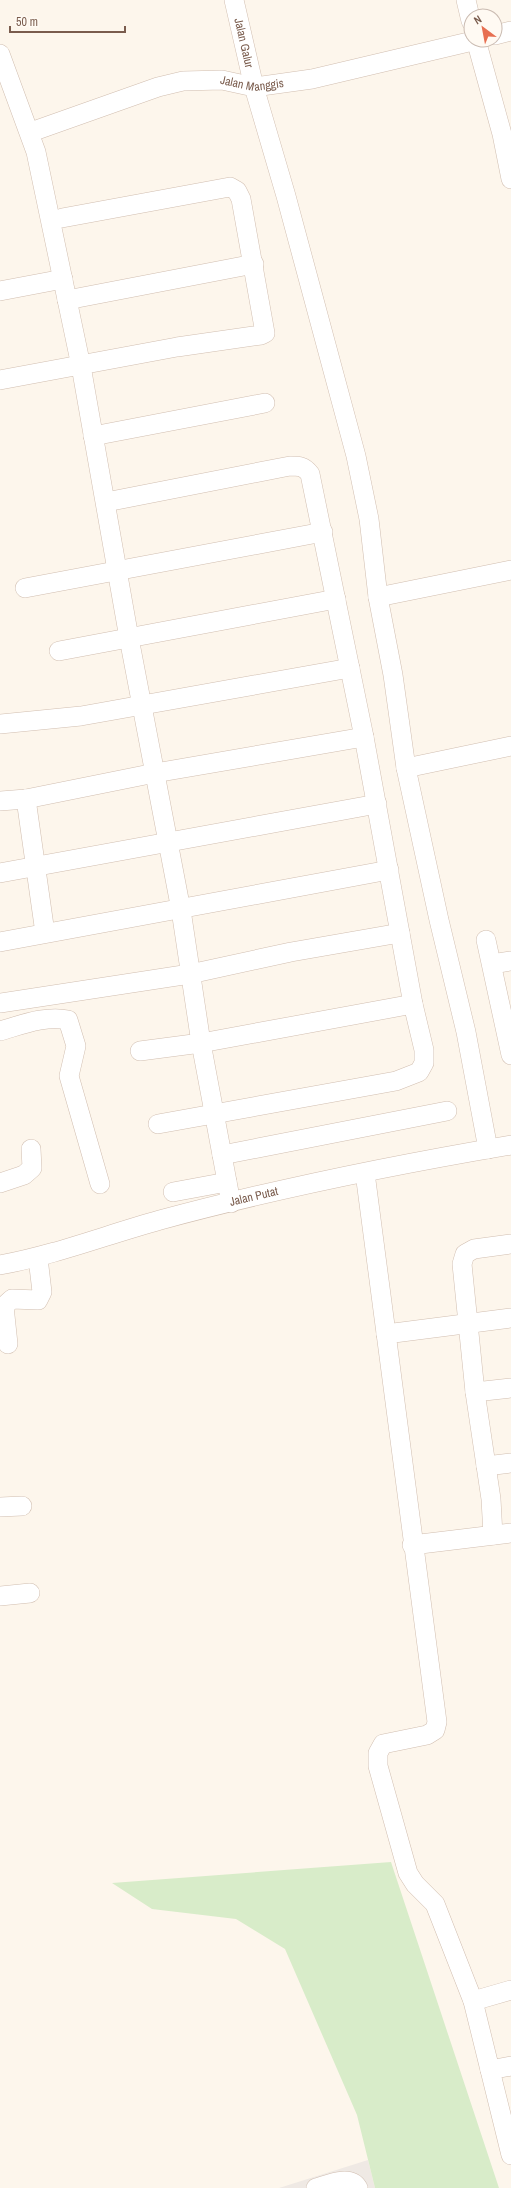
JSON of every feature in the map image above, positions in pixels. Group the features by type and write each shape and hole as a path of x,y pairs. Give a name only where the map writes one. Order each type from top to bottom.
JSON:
{"street":[{"name":"Jalan Galur","path":"234,0 254,86 288,203 356,456 369,519 378,597 394,675 406,768 439,920 466,1032 488,1149"},
{"name":"Jalan Manggis","path":"31,132 158,87 183,80 222,80 254,86 312,79 463,43"},
{"path":"478,48 502,134 511,179"},
{"path":"0,54 31,132 82,366 93,436 119,571 129,638 181,910 201,1042 231,1203"},
{"path":"0,380 82,366 177,347 262,335 265,333 266,329 241,199 237,191 230,187 62,218"},
{"path":"67,300 254,264"},
{"path":"0,291 63,279"},
{"path":"93,436 265,403"},
{"path":"106,502 300,466 306,468 310,474 364,737 413,1004 424,1050 424,1063 419,1072 410,1077 396,1081 158,1124"},
{"path":"25,588 323,532"},
{"path":"378,597 511,570"},
{"path":"59,651 336,599"},
{"path":"0,724 81,716 350,668"},
{"path":"0,801 26,799 155,773 364,737"},
{"path":"406,768 511,746"},
{"path":"26,799 45,933"},
{"path":"0,873 167,841 376,804"},
{"path":"0,942 181,910 389,870"},
{"path":"0,1003 190,974 291,952 400,934"},
{"path":"486,940 507,1022 511,1055"},
{"path":"492,964 511,961"},
{"path":"140,1052 413,1004"},
{"path":"0,1031 36,1021 68,1020 76,1046 69,1076 100,1184"},
{"path":"222,1155 447,1111"},
{"name":"Jalan Putat","path":"0,1264 38,1258 159,1220 231,1203 365,1173 511,1145"},
{"path":"0,1182 24,1175 32,1168 31,1148"},
{"path":"365,1173 412,1545 437,1722 435,1730 427,1735 383,1744 378,1753 378,1766 408,1873 415,1884 435,1904 473,2000 490,2070 507,2118 511,2155"},
{"path":"173,1192 227,1182"},
{"path":"412,1545 502,1534 486,1466 475,1392 462,1264 465,1254 474,1249 511,1244"},
{"path":"8,1344 4,1306 12,1300 38,1300 41,1296 42,1292 38,1258"},
{"path":"386,1334 511,1318"},
{"path":"475,1392 511,1388"},
{"path":"486,1466 511,1462"},
{"path":"0,1507 22,1506"},
{"path":"0,1596 30,1593"},
{"path":"473,2000 511,1990"},
{"path":"490,2070 511,2066"},
{"path":"316,2188 350,2181 356,2184 358,2188"}],"shaded area":[{"path":"368,2160 375,2188 279,2188"}],"green space":[{"path":"391,1862 499,2188 375,2188 357,2115 285,1949 236,1919 152,1909 112,1883"}]}
